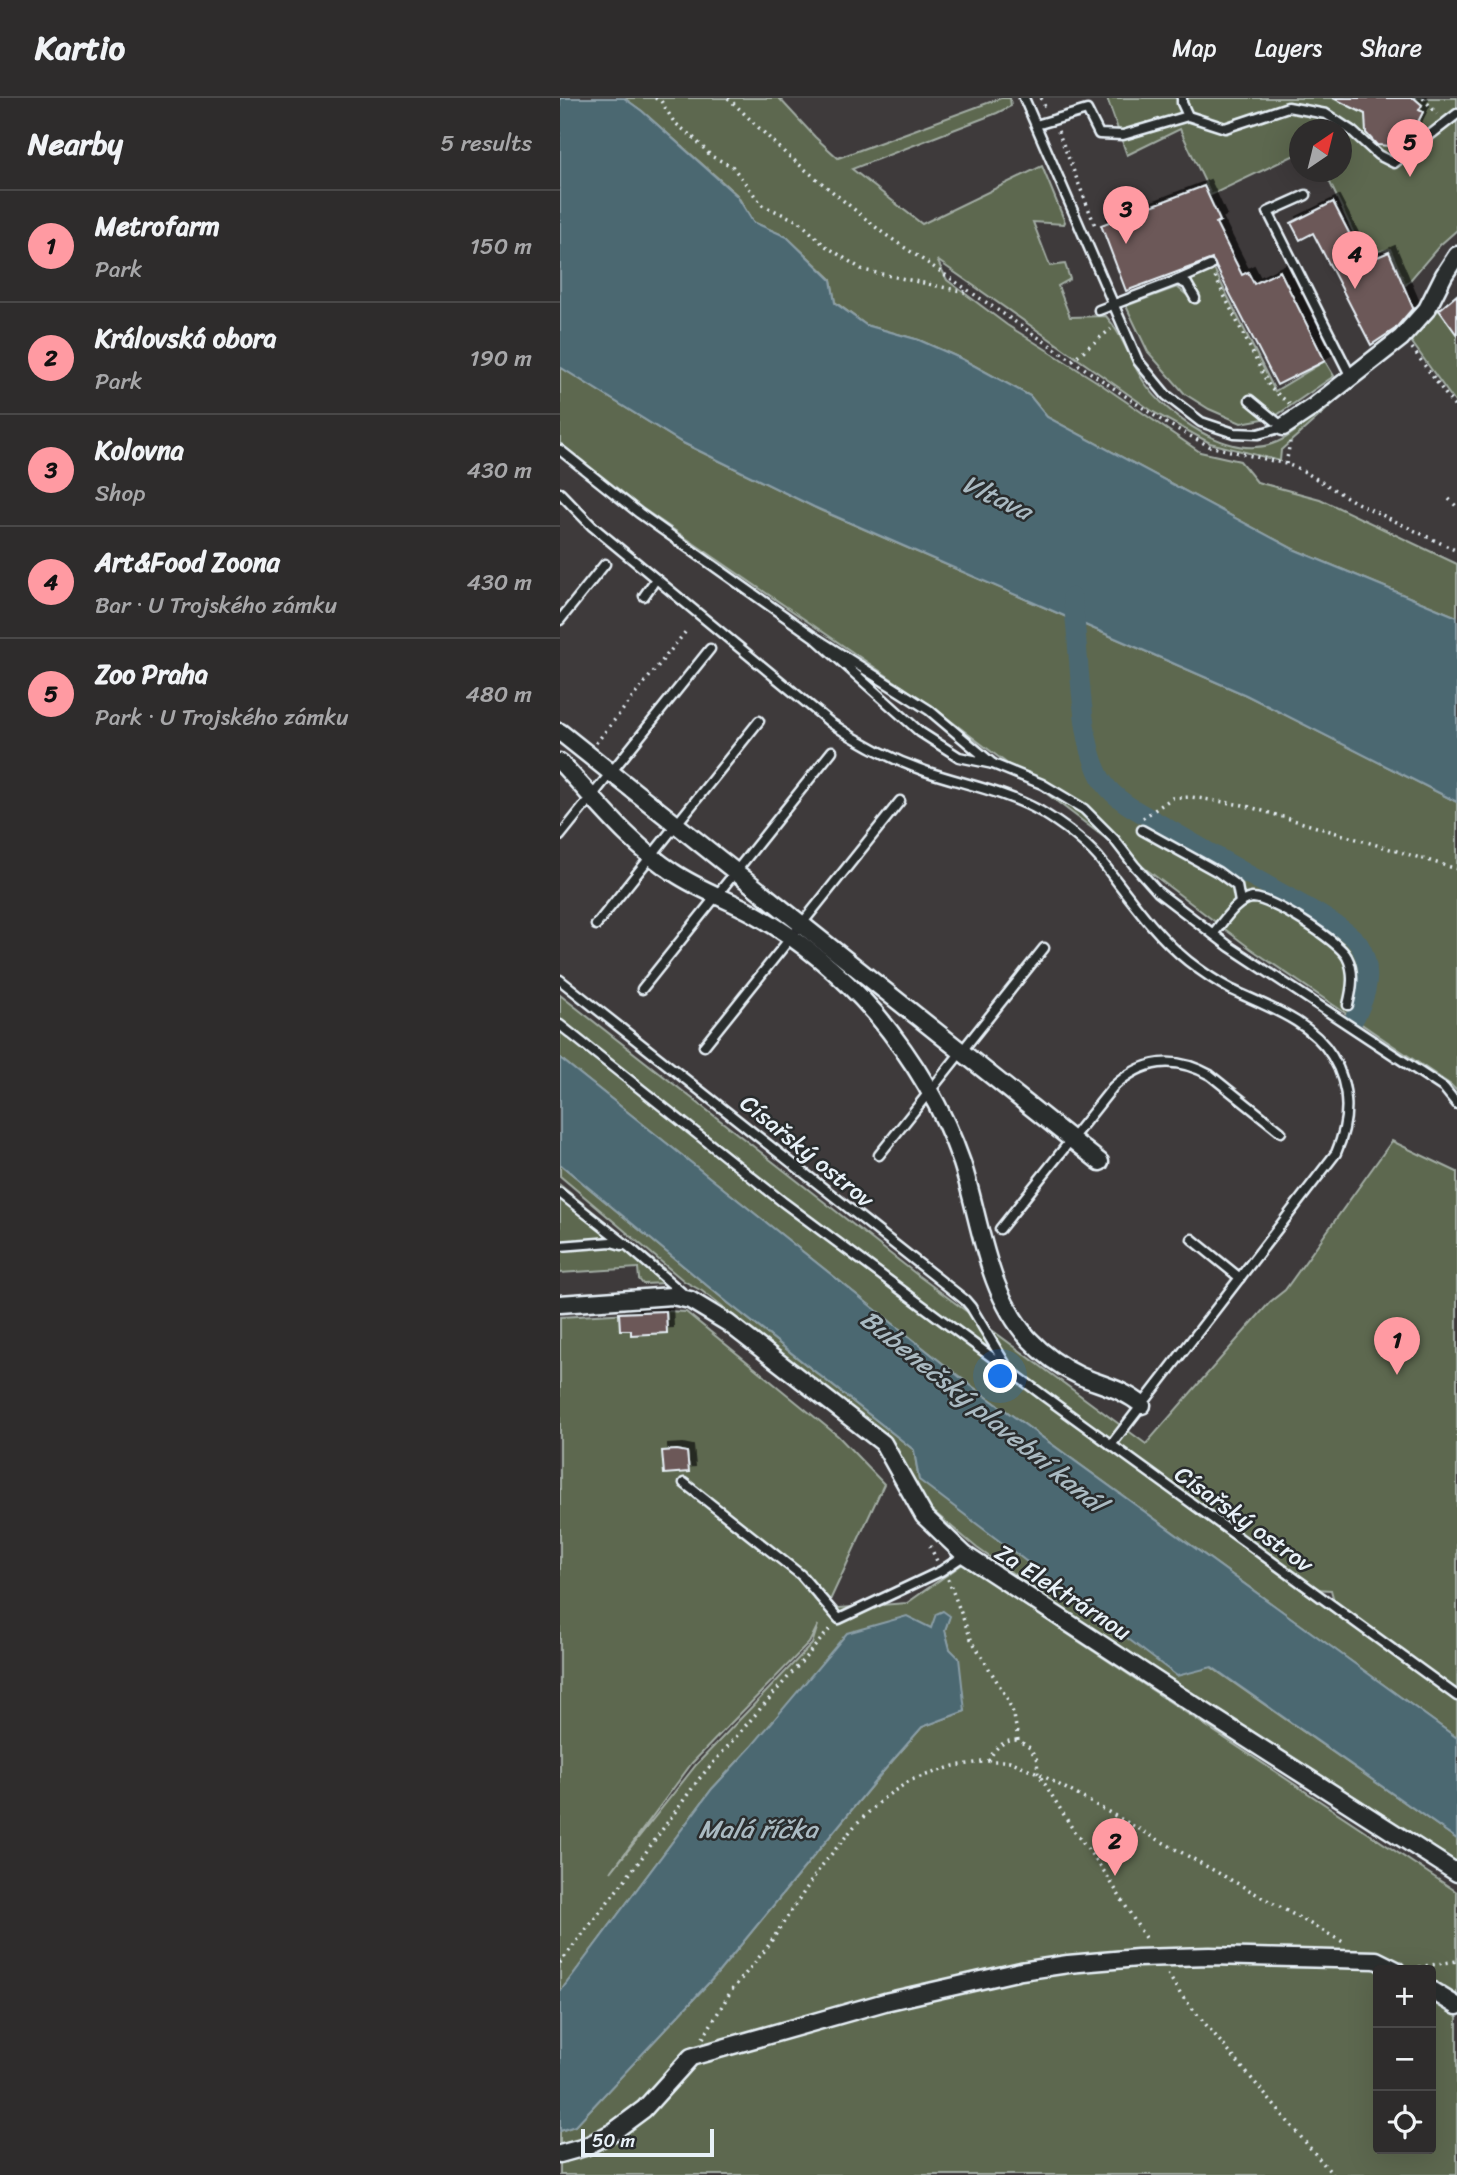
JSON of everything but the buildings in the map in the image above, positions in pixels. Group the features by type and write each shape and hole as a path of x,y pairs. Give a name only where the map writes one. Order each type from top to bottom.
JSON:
{"street":[{"path":"1279,423 1313,407 1351,377 1405,342 1457,255"},
{"path":"560,732 734,873 874,1012 930,1092 947,1125 998,1288 1019,1326 1040,1349 1064,1368 1119,1390 1142,1405"},
{"path":"560,761 651,856 674,873 716,896 796,932 962,1051 1100,1162"},
{"path":"560,1304 672,1296 690,1300"},
{"name":"Za Elektrárnou","path":"690,1300 729,1323 883,1443 924,1516 965,1555 1457,1873"},
{"path":"560,2154 585,2147 613,2132 644,2109 691,2057 885,2002 1021,1971 1068,1964 1210,1956 1376,1960 1391,1965"},
{"path":"1436,1993 1457,2006"}],"lane":[{"path":"1024,98 1138,361 1166,395 1201,422 1234,433 1258,434 1279,423 1250,400"},
{"path":"1182,98 1188,116"},
{"path":"1036,125 1087,110 1100,134 1124,135 1188,116 1225,128 1288,107 1326,114 1352,131 1378,155 1394,163 1457,114"},
{"path":"1306,195 1268,212 1351,377"},
{"path":"1099,310 1210,266"},
{"path":"1178,280 1187,284 1195,298"},
{"path":"560,450 639,513 814,637 929,710 993,764"},
{"path":"560,494 592,526 831,723 852,737 900,762 1019,801 1060,824 1096,855 1155,931 1189,962 1229,988 1303,1026 1323,1044 1338,1066 1346,1093 1347,1108 1342,1138 1328,1166 1111,1445"},
{"path":"560,620 605,564"},
{"path":"644,596 656,579"},
{"path":"814,637 920,732 959,758 993,764 1042,785 1084,809 1114,839 1158,892 1213,934 1444,1088 1457,1104"},
{"path":"560,836 710,649"},
{"path":"596,925 759,721"},
{"path":"642,989 832,751"},
{"path":"704,1046 900,801"},
{"path":"1142,830 1218,872 1237,886 1240,902"},
{"path":"1213,934 1240,902 1253,898 1276,905 1335,942 1348,958 1353,981 1348,1004"},
{"path":"879,1155 1044,948"},
{"name":"Císařský ostrov","path":"560,980 965,1300 1009,1370"},
{"name":"Císařský ostrov","path":"560,1025 783,1202 1457,1696"},
{"path":"1000,1229 1113,1087 1122,1078 1144,1066 1171,1062 1198,1069 1281,1132"},
{"path":"560,1193 629,1247 690,1300"},
{"path":"1192,1239 1240,1278"},
{"path":"560,1245 611,1242 629,1247"},
{"path":"684,1483 801,1575 839,1619 941,1571 965,1555"}],"path":[{"path":"655,98 661,101 674,122 711,156 732,166 762,205 800,222 824,245 863,270 972,294"},
{"path":"729,98 785,153 883,233 1164,422 1209,446 1300,469 1355,502 1457,551"},
{"path":"1423,98 1446,123"},
{"path":"1210,266 1270,388 1294,407 1279,423"},
{"path":"1072,360 1120,321"},
{"path":"1405,342 1457,410"},
{"path":"1286,464 1288,444"},
{"path":"1449,499 1457,507"},
{"path":"588,754 687,630"},
{"path":"1160,806 1172,798 1191,797 1243,805 1457,869"},
{"path":"929,1545 948,1580 971,1639 1007,1698 1014,1715 1018,1740"},
{"path":"560,1963 699,1779 839,1619"},
{"path":"989,1761 993,1752 1009,1740 1018,1740 1030,1748 1037,1760 1038,1773 1074,1831 1106,1874 1181,1995 1334,2175"},
{"path":"691,2057 731,1991 766,1949 820,1868 857,1823 885,1797 911,1780 954,1766 1010,1761 1038,1773 1352,1947"},
{"path":"1430,1965 1457,1961"}],"green space":[{"path":"624,98 779,98 838,158 1001,98 1010,98 1011,106 997,113 852,169 922,224 1042,166 1065,222 1033,222 1050,266 1065,264 1070,279 1058,286 1070,317 1106,316 1144,382 1168,409 1200,432 1218,440 1237,446 1255,447 1281,440 1335,402 1281,450 1280,461 1210,443 1155,413 937,260 947,280 1007,325 1096,381 1200,452 1240,461 1257,482 1320,499 1457,564 1457,617 1293,549 1047,417 1030,396 962,359 919,340 866,325 835,302 831,279 787,237 753,222 737,195"},
{"path":"1107,98 1457,98 1457,230 1440,245 1406,285 1390,249 1364,255 1330,182 1352,182 1352,119 1289,119 1289,158 1211,195 1180,129 1127,155"},
{"path":"1213,267 1275,391 1325,361 1334,376 1274,417 1241,423 1209,409 1185,394 1148,352 1126,306 1177,287 1189,297 1198,294 1189,280"},
{"path":"1439,310 1457,335 1457,405 1408,337"},
{"path":"560,367 681,442 820,510 1246,695 1457,802 1457,1091 1251,949 934,708 642,508 560,443"},
{"path":"560,995 920,1277 1146,1444 1270,1302 1285,1290 1392,1141 1457,1172 1457,1690 1334,1601 1331,1590 1314,1589 1457,1700 1457,1738 966,1382 560,1058"},
{"path":"560,1164 727,1302 914,1450 919,1480 1211,1667 1457,1839 1457,1862 1086,1625 977,1548 927,1506 867,1422 702,1291 684,1281 560,1176"},
{"path":"560,1185 668,1272 666,1283 643,1284 639,1279 638,1268 560,1273"},
{"path":"686,1312 838,1436 884,1484 826,1609 907,1603 964,1563 1457,1892 1457,2175 560,2175 560,2131 575,2126 717,1974 922,1727 965,1711 945,1630 948,1621 751,1747 712,1789 560,1992 560,1317","holes":["818,1625 812,1644 696,1765 611,1872 692,1763 809,1643"]}],"water":[{"name":"Vltava","path":"560,98 624,98 642,111 737,196 753,222 787,237 831,280 835,303 866,325 919,340 962,359 1030,396 1047,417 1293,549 1457,617 1457,802 1246,695 814,507 681,442 560,367"},
{"name":"Bubenečský plavební kanál","path":"560,1058 966,1382 1457,1738 1457,1839 1212,1667 1177,1676 919,1480 914,1450 727,1302 560,1164"},
{"name":"Malá říčka","path":"943,1611 950,1616 945,1630 950,1649 959,1658 965,1711 922,1727 717,1974 575,2126 560,2131 560,1992 712,1789 847,1633 907,1616 931,1628 936,1614"}],"waterway":[{"path":"1072,597 1084,720 1095,766 1104,783 1132,808 1316,912 1355,939 1364,953 1368,973 1366,992 1354,1019"}],"place":[{"name":"Zoo Praha","path":"1410,177"},
{"name":"Kolovna","path":"1126,244"},
{"name":"Art&Food Zoona","path":"1355,289"},
{"name":"Metrofarm","path":"1397,1375"},
{"name":"Královská obora","path":"1115,1876"}]}
